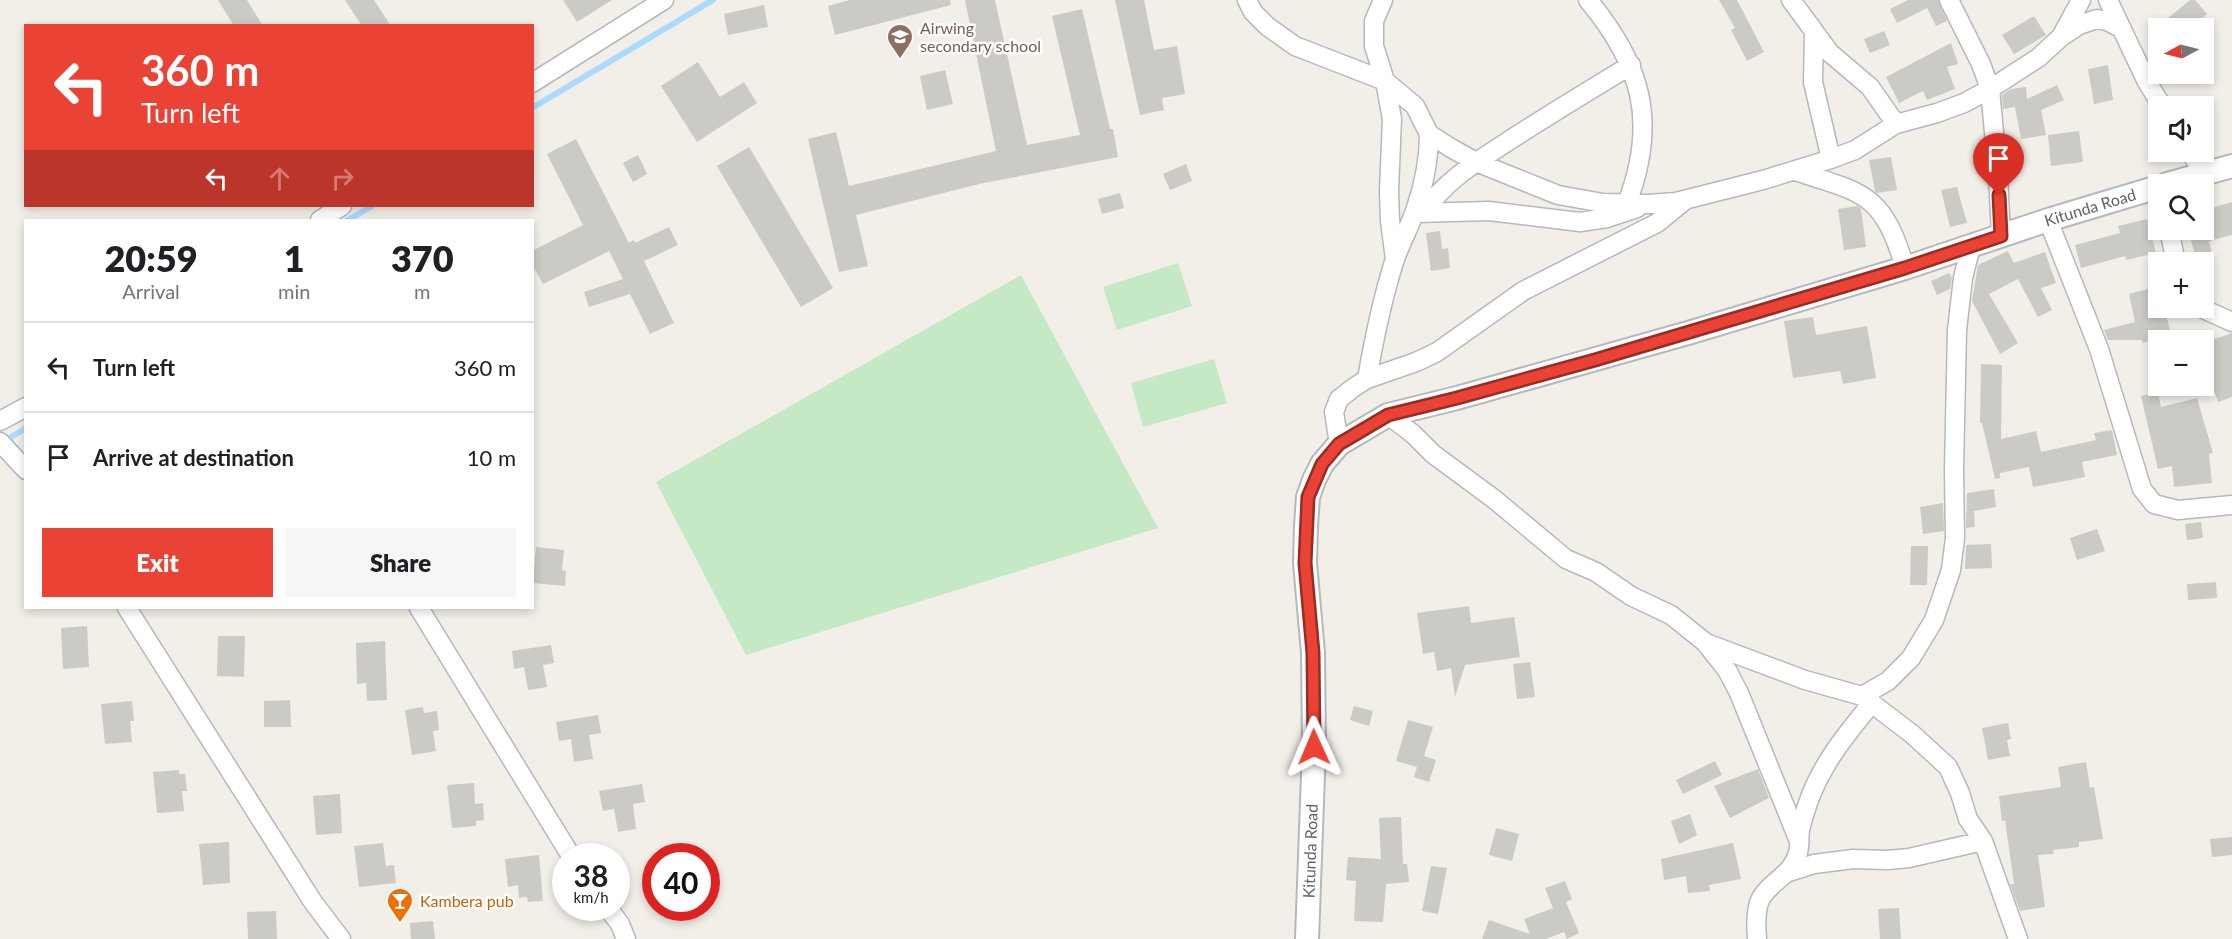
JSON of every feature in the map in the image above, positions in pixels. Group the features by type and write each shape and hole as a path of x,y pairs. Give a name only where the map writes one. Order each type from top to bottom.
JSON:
{"street":[{"path":"534,82 664,0"},
{"path":"1236,0 1250,6 1267,26 1295,46 1385,81 1415,106 1430,134 1429,160 1419,213"},
{"path":"1383,0 1374,21 1374,46 1385,81 1392,119 1389,191 1395,259"},
{"path":"1588,0 1604,20 1631,65 1642,104 1642,148 1636,180 1627,203"},
{"path":"1791,0 1830,53 1870,87 1896,124"},
{"path":"1949,0 1982,64 1990,89 2001,236"},
{"path":"2061,37 2080,0"},
{"path":"2108,0 2119,27 2156,96"},
{"path":"1430,134 1476,162 1558,195 1603,203 1664,203 1795,171 1855,150 1883,130 1896,124 1955,106 1990,89 2038,58 2061,37 2079,25 2097,19 2119,27"},
{"path":"1814,34 1813,82 1831,159"},
{"path":"1366,379 1382,304 1395,259 1419,213 1456,175 1527,128 1631,65"},
{"path":"2197,162 2204,173"},
{"path":"2201,174 2232,166"},
{"path":"1795,171 1858,192 1875,205 1889,222 1905,268"},
{"name":"Kitunda Road","path":"1307,939 1314,747 1313,653 1305,563 1306,526 1308,497 1314,480 1322,464 1339,444 1388,415 1595,360 1905,268 2048,220 2148,191"},
{"path":"1339,444 1334,412 1338,399 1366,379 1416,362 1437,352 1523,291 1657,223 1688,198"},
{"path":"1419,213 1489,211 1580,222 1607,218 1648,204"},
{"path":"322,219 340,207"},
{"path":"2048,220 2099,349 2142,489 2154,504 2178,510 2232,505"},
{"path":"1789,872 1798,853 1800,829 1809,801 1824,767 1867,699 1911,658 1934,620 1951,570 1956,538 1954,470 1957,330 1963,278 1971,246"},
{"path":"2214,314 2232,322"},
{"path":"0,421 24,408"},
{"path":"1388,415 1413,434 1433,454 1485,492 1566,559 1596,572 1631,596 1671,615 1706,643 1727,669 1740,693 1799,841"},
{"path":"0,442 24,468"},
{"path":"128,609 313,902 341,939"},
{"path":"420,609 563,843"},
{"path":"1706,643 1805,680 1867,699 1912,734 1948,767 1960,793 1968,819 1983,841 2018,939"},
{"path":"1757,939 1756,920 1760,899 1789,872 1814,864 1852,859 1909,858 1983,841"},
{"path":"618,921 626,939"}],"green space":[{"path":"1178,263 1192,306 1117,330 1103,287"},
{"path":"1021,275 1158,528 746,655 656,482"},
{"path":"1214,359 1227,403 1143,427 1131,383"}],"building":[{"path":"218,0 247,0 262,24 233,24"},
{"path":"345,0 374,0 390,24 361,24"},
{"path":"563,0 612,0 577,22"},
{"path":"850,0 950,0 951,5 835,35 828,6"},
{"path":"965,0 995,0 1027,145 1080,135 1052,16 1082,9 1118,157 979,184 856,215 868,266 839,272 808,139 836,132 849,186 996,151"},
{"path":"1115,0 1144,0 1154,50 1177,46 1185,94 1162,98 1164,110 1140,115"},
{"path":"1719,0 1737,0 1764,52 1747,61 1731,30 1735,28"},
{"path":"1908,0 1938,0 1947,21 1936,26 1927,8 1897,23 1890,9"},
{"path":"2190,0 2195,0 2207,14 2202,18 2168,18"},
{"path":"764,5 768,27 728,35 724,14"},
{"path":"2034,16 2046,35 2014,54 2002,35"},
{"path":"1884,31 1890,45 1870,53 1864,39"},
{"path":"1951,43 1958,64 1947,67 1955,89 1927,100 1923,91 1899,103 1886,77"},
{"path":"698,62 720,97 744,82 757,103 697,142 661,86"},
{"path":"2108,65 2113,100 2094,104 2088,69"},
{"path":"945,70 953,104 927,110 920,76"},
{"path":"2057,85 2064,100 2041,110 2046,135 2021,139 2015,107 2003,109 2002,95 2011,89 2026,87 2027,99"},
{"path":"2079,131 2083,162 2051,166 2048,135"},
{"path":"576,139 629,243 634,240 635,243 669,227 678,245 644,261 674,323 650,334 630,294 589,307 584,292 623,279 609,251 543,284 534,268 534,250 583,225 547,154"},
{"path":"749,147 833,288 801,307 717,166"},
{"path":"638,155 647,174 633,182 623,163"},
{"path":"1891,157 1897,190 1877,193 1869,160"},
{"path":"1186,164 1192,181 1170,190 1163,174"},
{"path":"1957,187 1967,223 1950,227 1941,190"},
{"path":"1120,193 1124,208 1102,214 1098,199"},
{"path":"2232,202 2232,235 2214,240 2214,207"},
{"path":"1857,206 1861,209 1866,247 1844,250 1838,209"},
{"path":"2147,219 2148,240 2153,240 2156,252 2148,252 2148,255 2126,260 2125,256 2081,268 2075,245 2120,233 2118,226"},
{"path":"1440,231 1442,249 1448,248 1450,268 1431,271 1426,233"},
{"path":"2191,240 2213,240 2209,241 2212,252 2194,252"},
{"path":"2008,251 2014,263 2045,252 2056,283 2041,288 2052,310 2038,317 2018,279 1989,294 2018,343 2000,354 1972,301 1978,265"},
{"path":"1949,273 1952,278 1950,289 1937,295 1931,281"},
{"path":"2148,289 2148,318 2167,318 2170,330 2148,330 2148,341 2142,343 2142,340 2108,340 2104,330 2135,322 2129,294"},
{"path":"1813,317 1816,335 1867,326 1876,378 1843,384 1840,371 1793,378 1784,321"},
{"path":"2232,333 2232,397 2218,402 2214,391 2214,339"},
{"path":"1981,364 2002,365 2001,439 2036,431 2041,452 2096,440 2094,433 2112,430 2117,455 2082,462 2085,477 2033,487 2029,467 2000,473 2000,478 1995,479 1982,423 1980,423"},
{"path":"2141,396 2159,396 2161,407 2197,398 2213,453 2209,454 2212,483 2174,487 2172,466 2158,469"},
{"path":"1994,489 1996,507 1974,511 1975,527 1966,528 1967,493"},
{"path":"1943,503 1944,531 1923,534 1920,507"},
{"path":"2201,522 2203,538 2187,540 2185,524"},
{"path":"2097,529 2105,551 2077,560 2070,538"},
{"path":"1991,544 1992,568 1965,569 1966,545"},
{"path":"1911,546 1928,546 1927,585 1910,585"},
{"path":"536,547 564,550 562,570 566,571 565,586 534,583"},
{"path":"2216,582 2217,598 2188,600 2187,584"},
{"path":"1469,606 1471,623 1514,617 1520,657 1465,665 1455,697 1451,668 1437,671 1434,652 1423,654 1417,613"},
{"path":"87,626 89,667 63,669 61,628"},
{"path":"218,636 245,636 244,677 217,676"},
{"path":"385,641 387,700 367,701 366,683 357,684 356,643"},
{"path":"551,645 554,663 543,665 547,687 528,690 524,667 514,669 512,651"},
{"path":"1530,662 1535,697 1517,699 1513,664"},
{"path":"290,700 291,727 264,727 264,701"},
{"path":"132,701 134,721 130,721 132,742 105,744 101,704"},
{"path":"1354,706 1373,711 1369,726 1350,720"},
{"path":"423,707 424,713 437,711 439,730 433,731 436,751 412,755 405,710"},
{"path":"598,715 601,733 589,735 593,759 574,762 571,739 559,741 556,722"},
{"path":"1408,720 1433,727 1424,756 1436,760 1429,782 1414,777 1417,767 1396,761"},
{"path":"2008,723 2011,739 2007,740 2010,756 1988,760 1982,728"},
{"path":"1715,761 1722,775 1683,794 1676,780"},
{"path":"2086,762 2090,788 2094,787 2103,839 2079,842 2079,847 2053,850 2054,854 2038,855 2045,907 2020,911 2010,884 2014,884 2005,820 2002,821 1999,796 2061,787 2058,767"},
{"path":"1758,769 1769,798 1730,818 1714,786"},
{"path":"179,770 179,774 185,774 187,791 182,791 184,811 157,813 153,772"},
{"path":"474,783 475,804 483,803 484,820 476,821 476,826 452,828 447,785"},
{"path":"642,784 645,802 633,804 636,829 618,832 614,809 603,811 599,791"},
{"path":"340,794 342,833 316,835 313,796"},
{"path":"1690,814 1697,835 1679,844 1671,821"},
{"path":"1401,817 1403,864 1407,864 1409,882 1386,884 1383,922 1354,921 1356,881 1346,880 1348,857 1381,859 1379,818"},
{"path":"1496,828 1519,834 1512,861 1489,855"},
{"path":"2232,837 2232,855 2212,857 2210,839"},
{"path":"229,842 230,883 203,885 199,844"},
{"path":"383,843 386,866 394,865 396,883 359,887 354,846"},
{"path":"1733,843 1741,879 1709,885 1710,891 1688,893 1686,876 1664,880 1661,859"},
{"path":"539,855 543,901 528,902 527,897 519,898 518,885 508,887 505,859"},
{"path":"1431,866 1447,868 1438,914 1422,911"},
{"path":"1565,881 1572,899 1566,902 1579,933 1567,939 1564,932 1546,939 1482,939 1489,920 1530,934 1524,919 1553,908 1545,888"},
{"path":"1899,908 1901,939 1880,939 1878,909"},
{"path":"276,911 277,939 248,939 247,912"},
{"path":"433,921 435,939 411,939 410,923"}],"waterway":[{"path":"534,107 713,0"},
{"path":"350,219 370,207"},
{"path":"3,442 24,429"}],"place":[{"name":"Airwing secondary school","path":"900,60"},
{"name":"Kambera pub","path":"400,924"}],"route":[{"path":"1314,747 1313,653 1305,563 1308,497 1322,464 1339,444 1388,415 1595,360 1905,268 2001,236 1999,195"}]}
